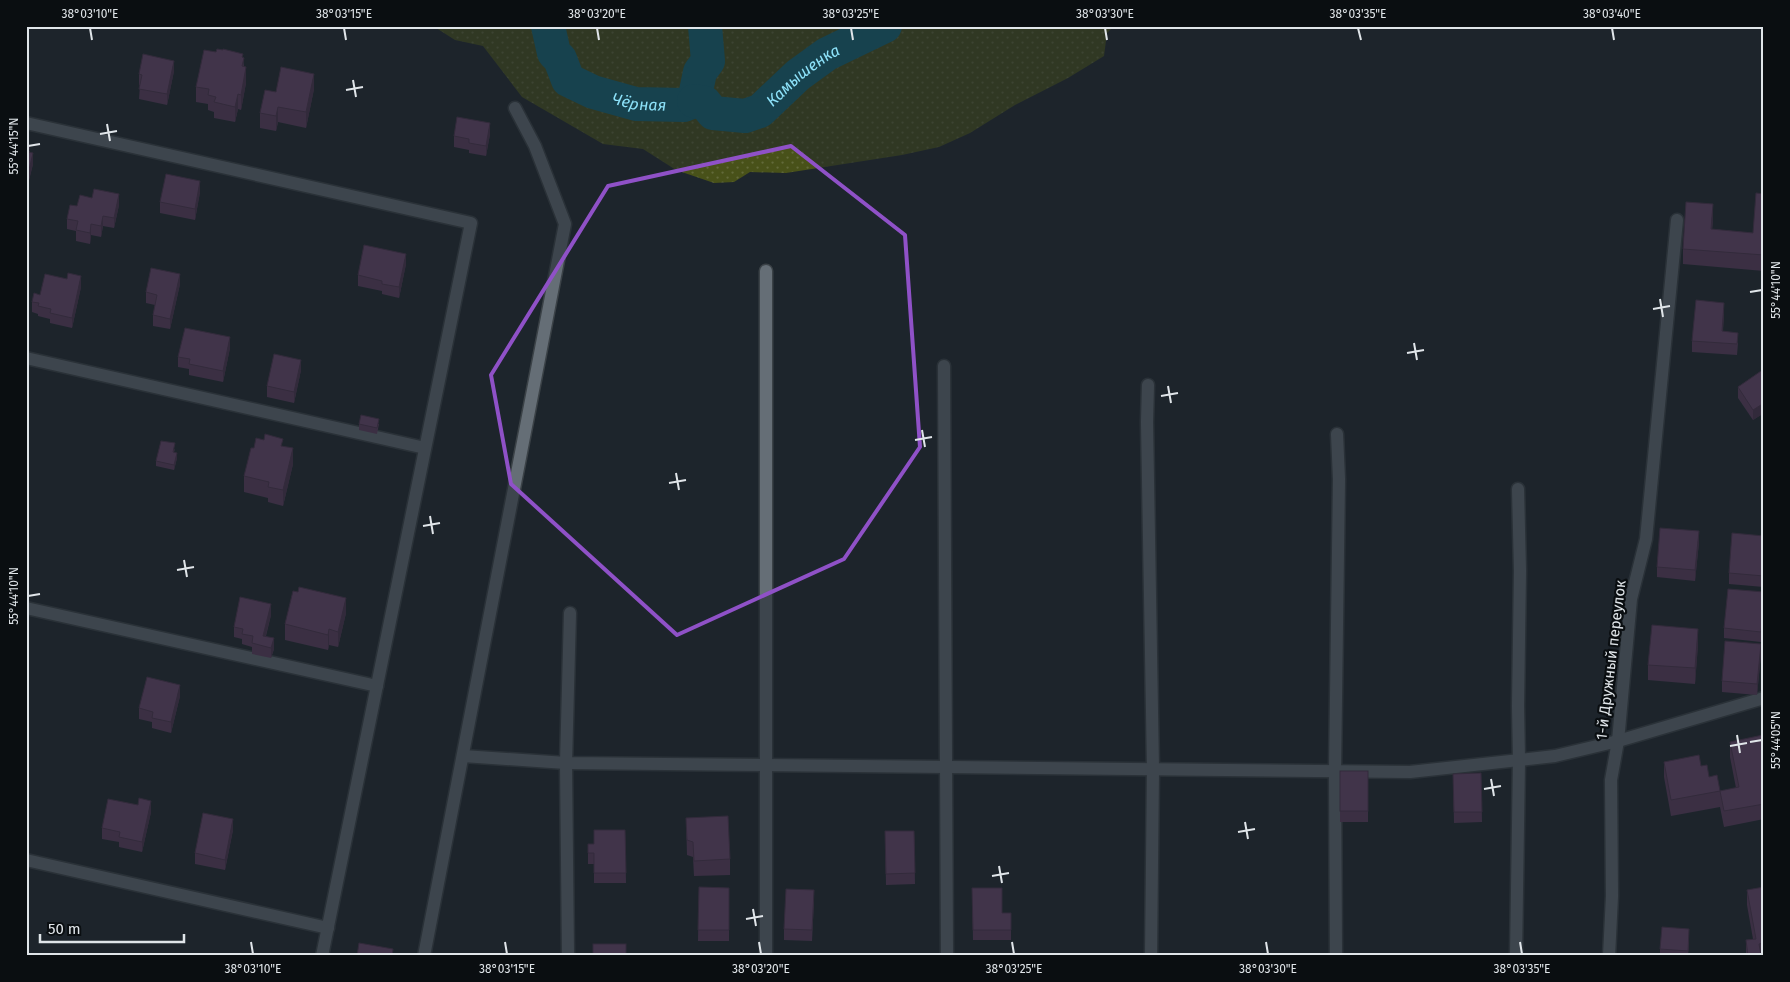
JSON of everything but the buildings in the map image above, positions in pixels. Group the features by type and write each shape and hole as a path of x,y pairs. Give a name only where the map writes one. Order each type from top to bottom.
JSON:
{"street":[{"path":"424,956 565,224 535,146 514,108"},
{"path":"26,123 471,223 322,956"},
{"name":"1-й Дружный переулок","path":"1609,956 1612,896 1611,780 1618,741 1631,599 1646,539 1677,220"},
{"path":"766,271 766,956"},
{"path":"26,358 425,448"},
{"path":"944,366 947,956"},
{"path":"1148,384 1153,769 1151,956"},
{"path":"1336,956 1335,771 1339,479 1337,434"},
{"path":"1516,956 1520,571 1518,489"},
{"path":"26,608 377,686"},
{"path":"568,956 566,763 570,613"},
{"path":"463,756 566,763 1410,772 1555,756 1618,741 1764,698"},
{"path":"26,860 328,928"}],"highlighted area":[{"path":"791,146 905,235 920,447 844,559 677,635 511,484 491,375 608,186"}],"green space":[{"path":"433,26 1114,26 1107,33 1104,56 1068,78 1015,105 970,133 939,147 902,155 786,173 750,172 734,182 714,183 676,170 643,149 603,144 522,97 483,46 455,40"}],"waterway":[{"name":"Чёрная","path":"548,26 554,53 560,59 568,80 593,92 636,104 684,105 694,101 700,72 708,61 705,26"},
{"name":"Камышенка","path":"694,101 705,103 713,113 745,116 760,111 798,75 827,54 885,26"}]}
